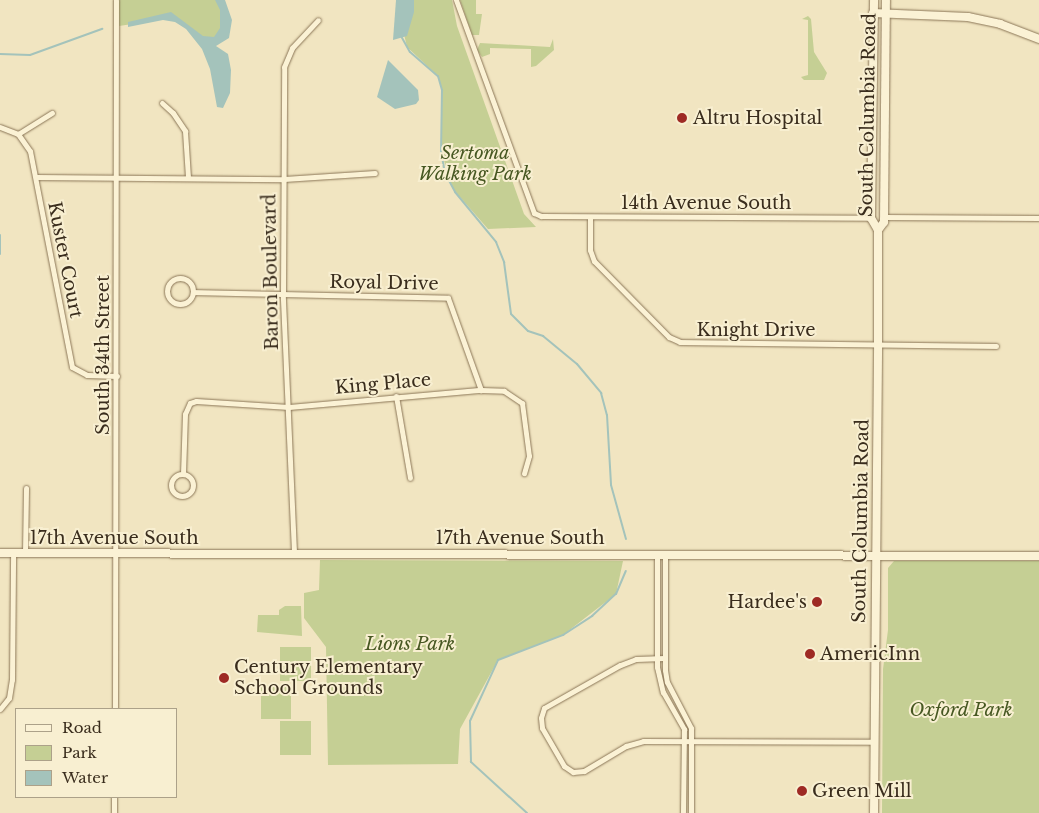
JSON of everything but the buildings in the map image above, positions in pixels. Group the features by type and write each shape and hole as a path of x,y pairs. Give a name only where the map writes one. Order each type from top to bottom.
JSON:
{"street":[{"name":"South 34th Street","path":"115,708 118,178 116,0"},
{"name":"14th Avenue South","path":"456,0 530,208 541,216 872,218"},
{"name":"South Columbia Road","path":"874,0 872,218 878,230"},
{"name":"South Columbia Road","path":"874,813 878,230 884,217 886,0"},
{"path":"873,13 933,14 980,19 1039,39"},
{"path":"318,20 292,48 284,67 284,180 375,173"},
{"path":"162,103 173,113 184,131 188,178"},
{"path":"0,127 18,134 52,112"},
{"name":"Kuster Court","path":"18,134 30,151 36,177 70,361 81,374 117,376"},
{"name":"Baron Boulevard","path":"36,177 284,180 283,295 294,552"},
{"path":"872,185 878,208 884,217 1039,218"},
{"name":"Knight Drive","path":"590,216 594,261 669,337 680,342 996,346"},
{"path":"183,278 190,283 193,292 186,302 178,303 171,300 167,289 171,281 183,278"},
{"path":"193,292 283,295"},
{"name":"Royal Drive","path":"283,295 448,298 481,390"},
{"name":"King Place","path":"183,474 186,414 190,403 196,400 289,407 396,396 481,390 504,392 522,403 529,456 524,473"},
{"path":"396,396 410,478"},
{"path":"183,474 191,478 193,485 190,492 181,496 172,490 171,483 174,476 183,474"},
{"path":"25,553 26,488"},
{"name":"17th Avenue South","path":"0,553 294,552 1039,556"},
{"path":"2,707 12,680 13,553"},
{"path":"661,554 657,658 660,684 684,728 683,813"},
{"path":"661,554 664,658 667,682 687,716 693,742 691,813"},
{"path":"664,658 636,659 620,665 544,708 540,718 542,728 564,766 573,772 584,771 633,743 874,742"},
{"path":"114,798 114,813"}],"green space":[{"path":"119,0 222,0 226,34 210,45 184,24 166,19 119,26"},
{"name":"Sertoma Walking Park","path":"402,0 452,0 457,26 524,214 536,227 488,229 453,189 441,151 442,90 438,76 407,47 399,13"},
{"path":"460,0 476,0 476,14 482,14 479,35 472,35"},
{"path":"808,16 811,19 814,52 827,73 824,80 804,80 801,77 808,75 808,20 802,19"},
{"path":"553,39 554,50 536,66 531,67 531,49 490,48 490,54 482,57 477,50 480,43 550,47"},
{"name":"Lions Park","path":"320,560 623,561 616,594 563,635 498,660 460,729 458,764 328,765 326,647 304,618 304,593 319,590"},
{"name":"Oxford Park","path":"894,561 1039,561 1039,813 882,813 883,669 888,630 888,568"},
{"path":"285,606 301,606 302,636 257,632 258,615 279,615 279,610"},
{"path":"280,647 311,647 311,681 280,681"},
{"path":"261,685 291,685 291,719 261,719"},
{"path":"280,721 311,721 311,755 280,755"}],"water":[{"path":"215,0 225,0 232,20 229,38 216,46 228,54 231,70 230,93 223,108 217,107 210,69 202,49 186,29 175,22 163,20 128,27 128,22 171,12 203,36 214,37 220,28 220,10"},
{"path":"396,0 414,0 414,12 407,36 393,40"},
{"path":"388,60 418,90 419,100 416,104 395,109 377,97"}],"waterway":[{"path":"0,54 30,55 102,29"},
{"path":"401,36 410,52 438,76 442,90 441,151 445,173 455,192 496,242 504,262 511,314 528,331 543,336 577,364 601,393 607,415 611,485 626,539"},
{"path":"0,235 0,254"},
{"path":"527,813 471,762 470,721 498,660 563,635 592,616 616,594 626,571"}],"place":[{"name":"Altru Hospital","path":"682,118"},
{"name":"Hardee's","path":"817,602"},
{"name":"AmericInn","path":"810,654"},
{"name":"Century Elementary School Grounds","path":"224,678"},
{"name":"Green Mill","path":"802,791"}]}
